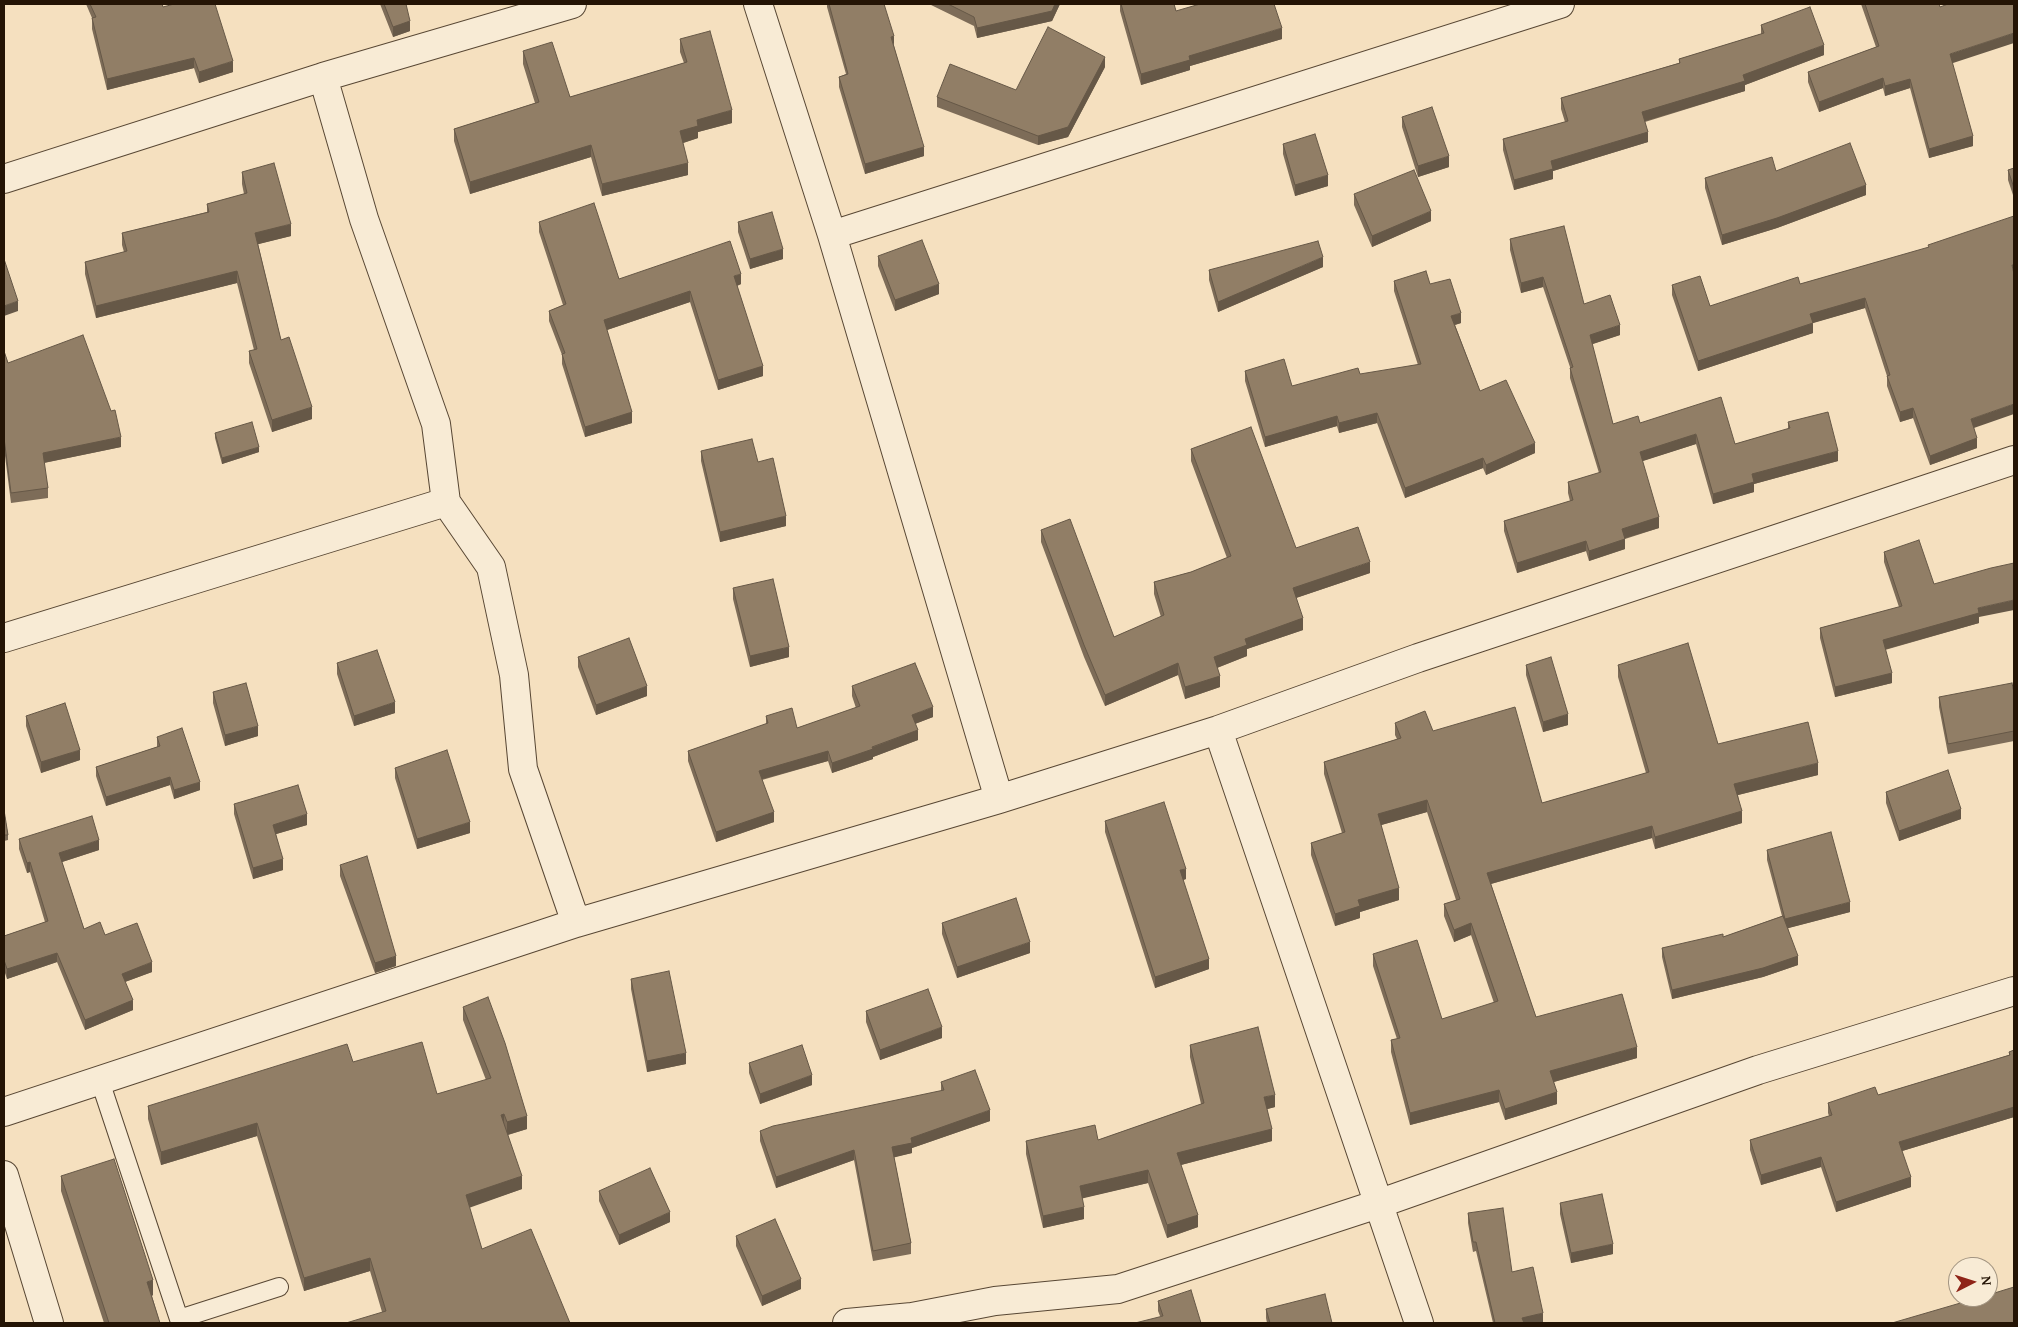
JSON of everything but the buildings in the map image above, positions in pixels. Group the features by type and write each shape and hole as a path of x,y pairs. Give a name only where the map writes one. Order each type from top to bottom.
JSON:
{"street":[{"path":"4,179 323,77 572,4"},
{"path":"758,4 832,235 999,799"},
{"path":"832,235 1560,4"},
{"path":"323,77 364,219 436,424 446,502 491,567 514,675 523,769 576,923"},
{"path":"4,1112 576,923 999,799 1218,730 1418,658 2014,460"},
{"path":"4,638 446,502"},
{"path":"1218,730 1419,1323"},
{"path":"847,1323 912,1317 995,1301 1118,1290 1378,1204 1758,1070 2014,991"},
{"path":"4,1175 10,1220 49,1323"}],"lane":[{"path":"100,1081 179,1320 279,1287"}]}
